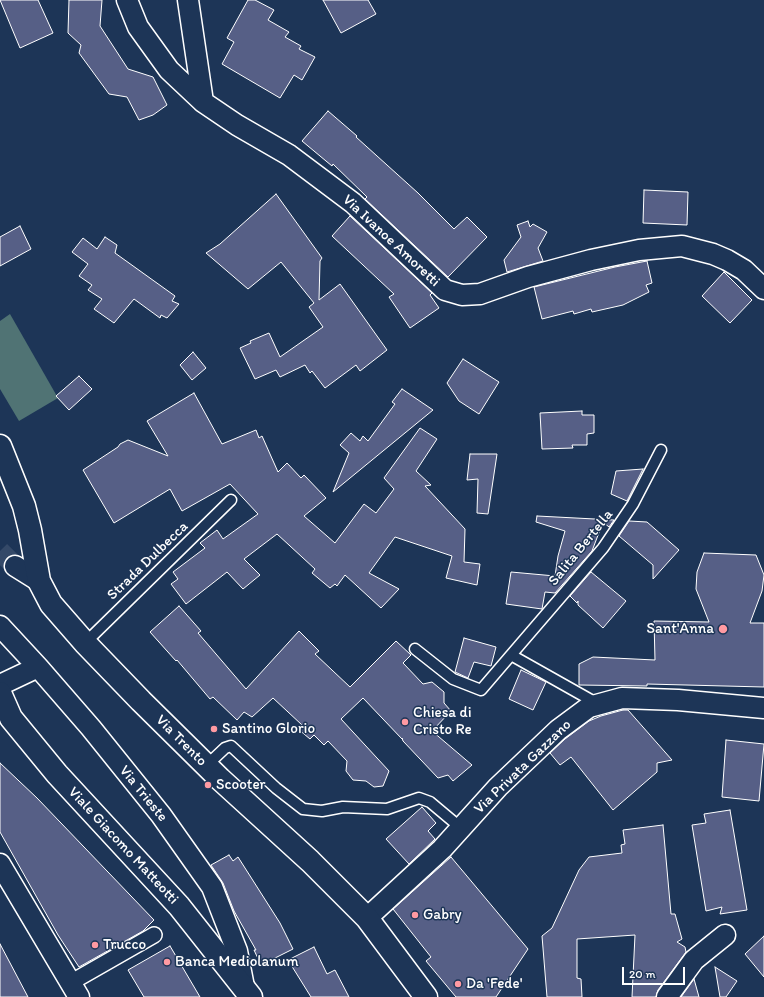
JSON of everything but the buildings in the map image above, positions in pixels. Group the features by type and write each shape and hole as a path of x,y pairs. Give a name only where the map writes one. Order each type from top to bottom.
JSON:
{"main road":[{"name":"Via Trento","path":"0,446 24,506 39,581 51,604 85,642 206,766 310,861 367,918 426,997"},
{"name":"Viale Giacomo Matteotti","path":"0,693 11,718 57,774 180,906 247,992"}],"street":[{"name":"Via Ivanoe Amoretti","path":"127,0 138,27 169,70 203,102 237,124 289,154 353,203 440,286 452,293 462,296 480,294 528,277 590,260 639,250 682,246 713,254 727,260 744,270 764,289"},
{"path":"188,0 203,102"},
{"path":"15,566 39,581"},
{"name":"Via Trieste","path":"0,626 38,667 90,728 161,815 212,887 237,951 247,992"},
{"path":"0,685 38,667"},
{"name":"Via Privata Gazzano","path":"367,918 442,849 498,787 558,730 589,707 622,698 678,700 764,708"},
{"path":"0,864 74,990 154,935"},
{"path":"667,997 694,960 725,935"}],"lane":[{"name":"Salita Bertella","path":"415,649 453,679 482,690 603,548 633,504 661,450"},
{"name":"Strada Dulbecca","path":"85,642 231,500"},
{"path":"511,655 599,704"},
{"path":"206,766 224,748 231,746 276,788 303,809 322,811 343,807 382,809 390,808 412,800 424,799 461,828"}],"green space":[{"path":"10,314 58,398 19,421 0,389 0,321"}],"tunnel":[{"path":"0,551 15,566"}],"place":[{"name":"Sant'Anna","path":"723,629"},
{"name":"Chiesa di Cristo Re","path":"405,722"},
{"name":"Santino Glorio","path":"214,729"},
{"name":"Scooter","path":"208,785"},
{"name":"Gabry","path":"415,915"},
{"name":"Trucco","path":"95,945"},
{"name":"Banca Mediolanum","path":"167,962"},
{"name":"Da 'Fede'","path":"458,984"}]}
